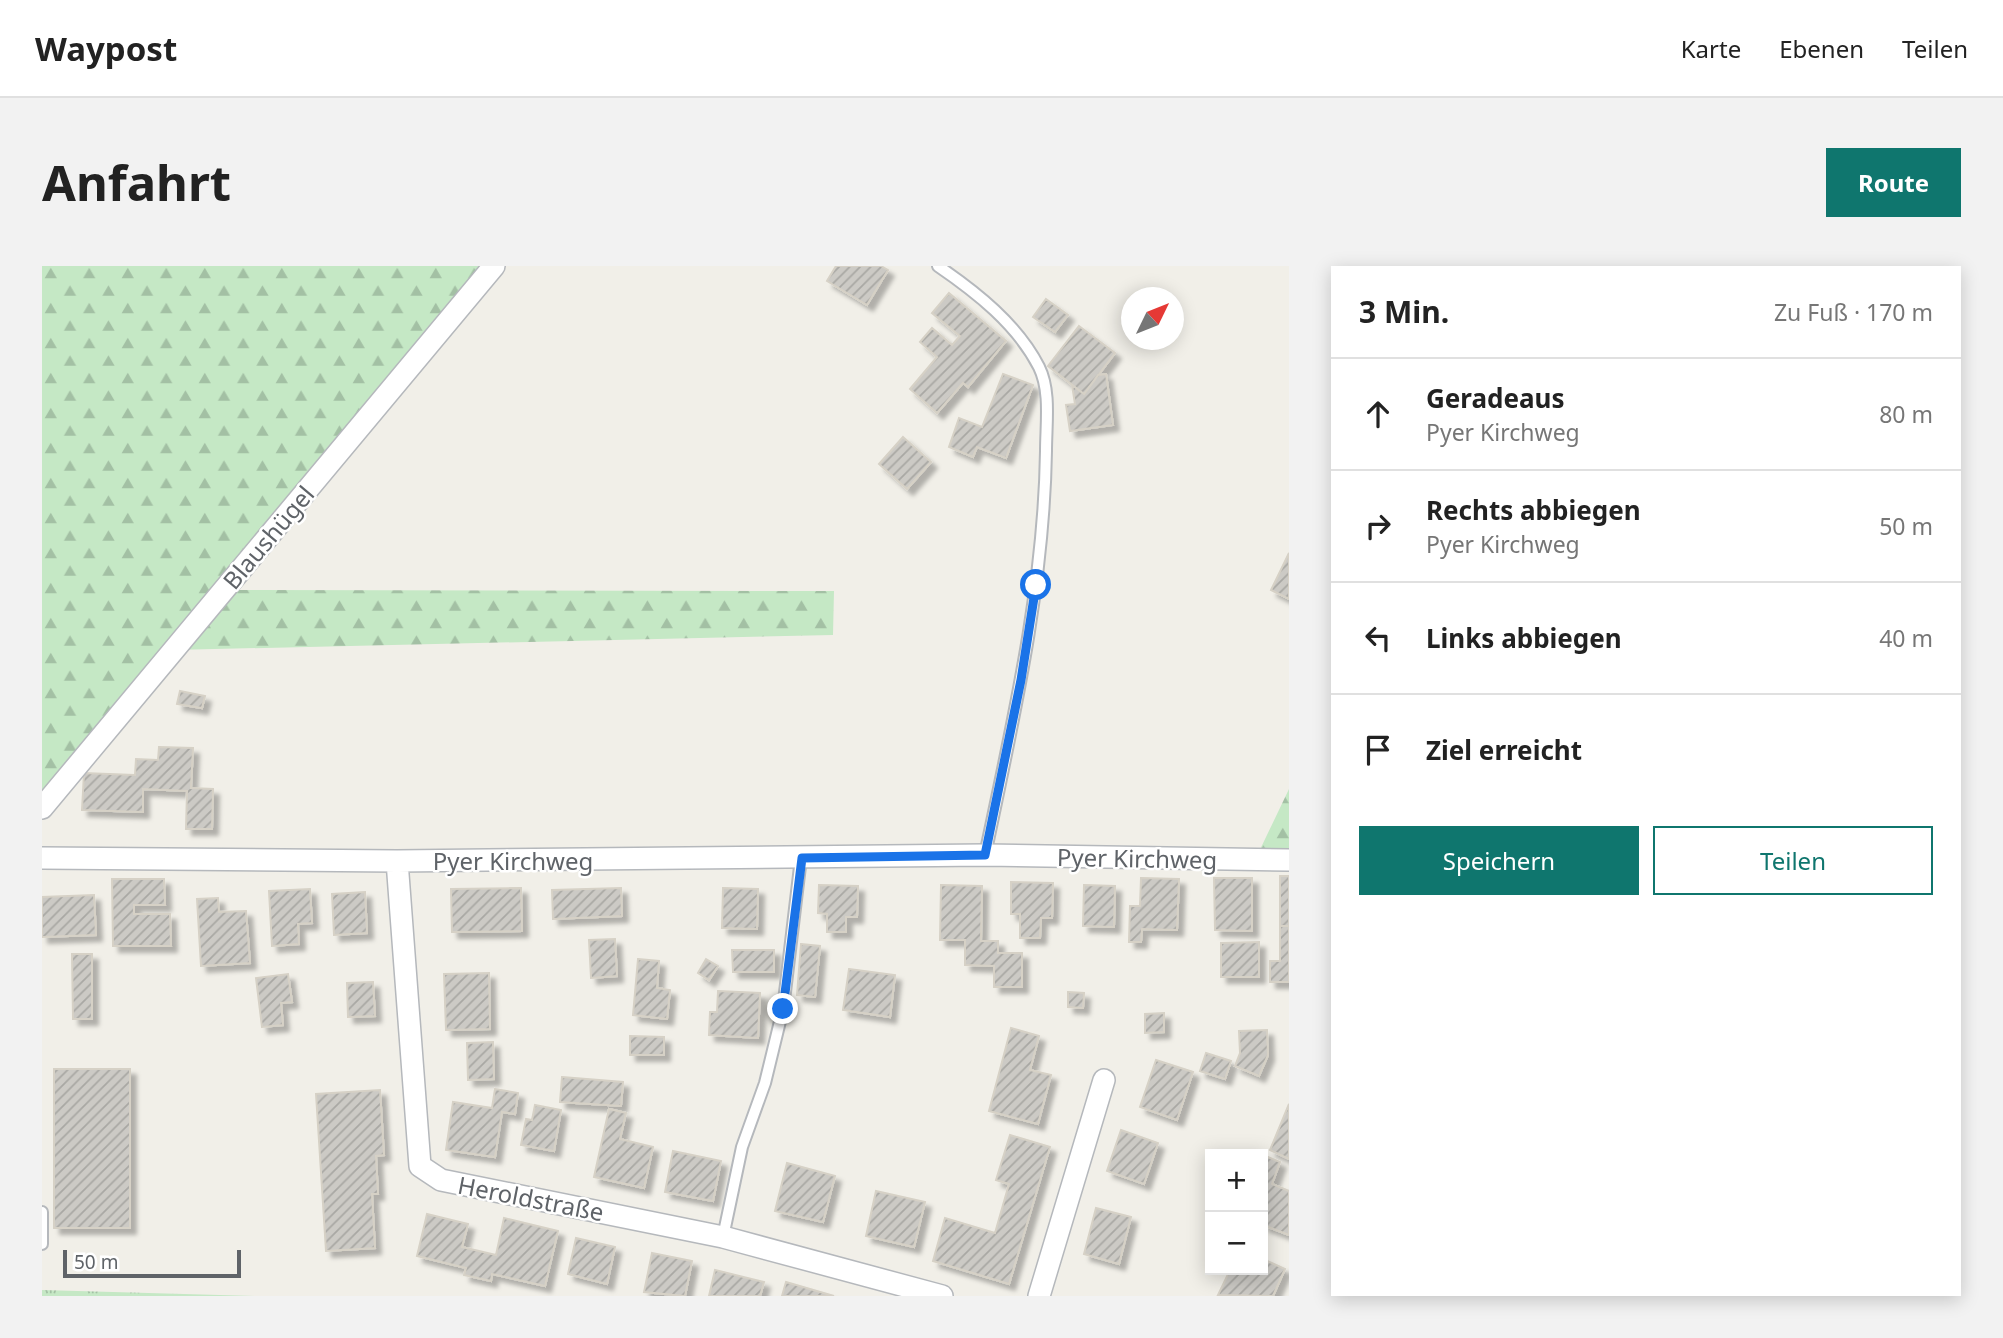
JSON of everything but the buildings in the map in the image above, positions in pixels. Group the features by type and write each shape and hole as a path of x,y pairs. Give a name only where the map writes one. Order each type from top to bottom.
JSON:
{"street":[{"name":"Blaushügel","path":"42,807 494,266"},
{"name":"Pyer Kirchweg","path":"42,858 397,861 985,855 1289,860"},
{"name":"Heroldstraße","path":"397,861 420,1166 441,1180 723,1237 942,1296"},
{"path":"1039,1296 1104,1080"}],"lane":[{"path":"938,266 996,312 1021,338 1040,369 1047,403 1045,509 1033,607 985,855"},
{"path":"723,1237 742,1147 765,1083 783,1009 802,858"},
{"path":"42,1212 42,1244"}],"green space":[{"path":"42,266 494,266 225,590 834,591 833,635 173,650 42,808"},
{"path":"1289,789 1289,860 1255,860"},
{"path":"42,1290 255,1296 42,1296"}],"route":[{"path":"783,1009 802,858 985,855 1021,680 1036,585"}]}
